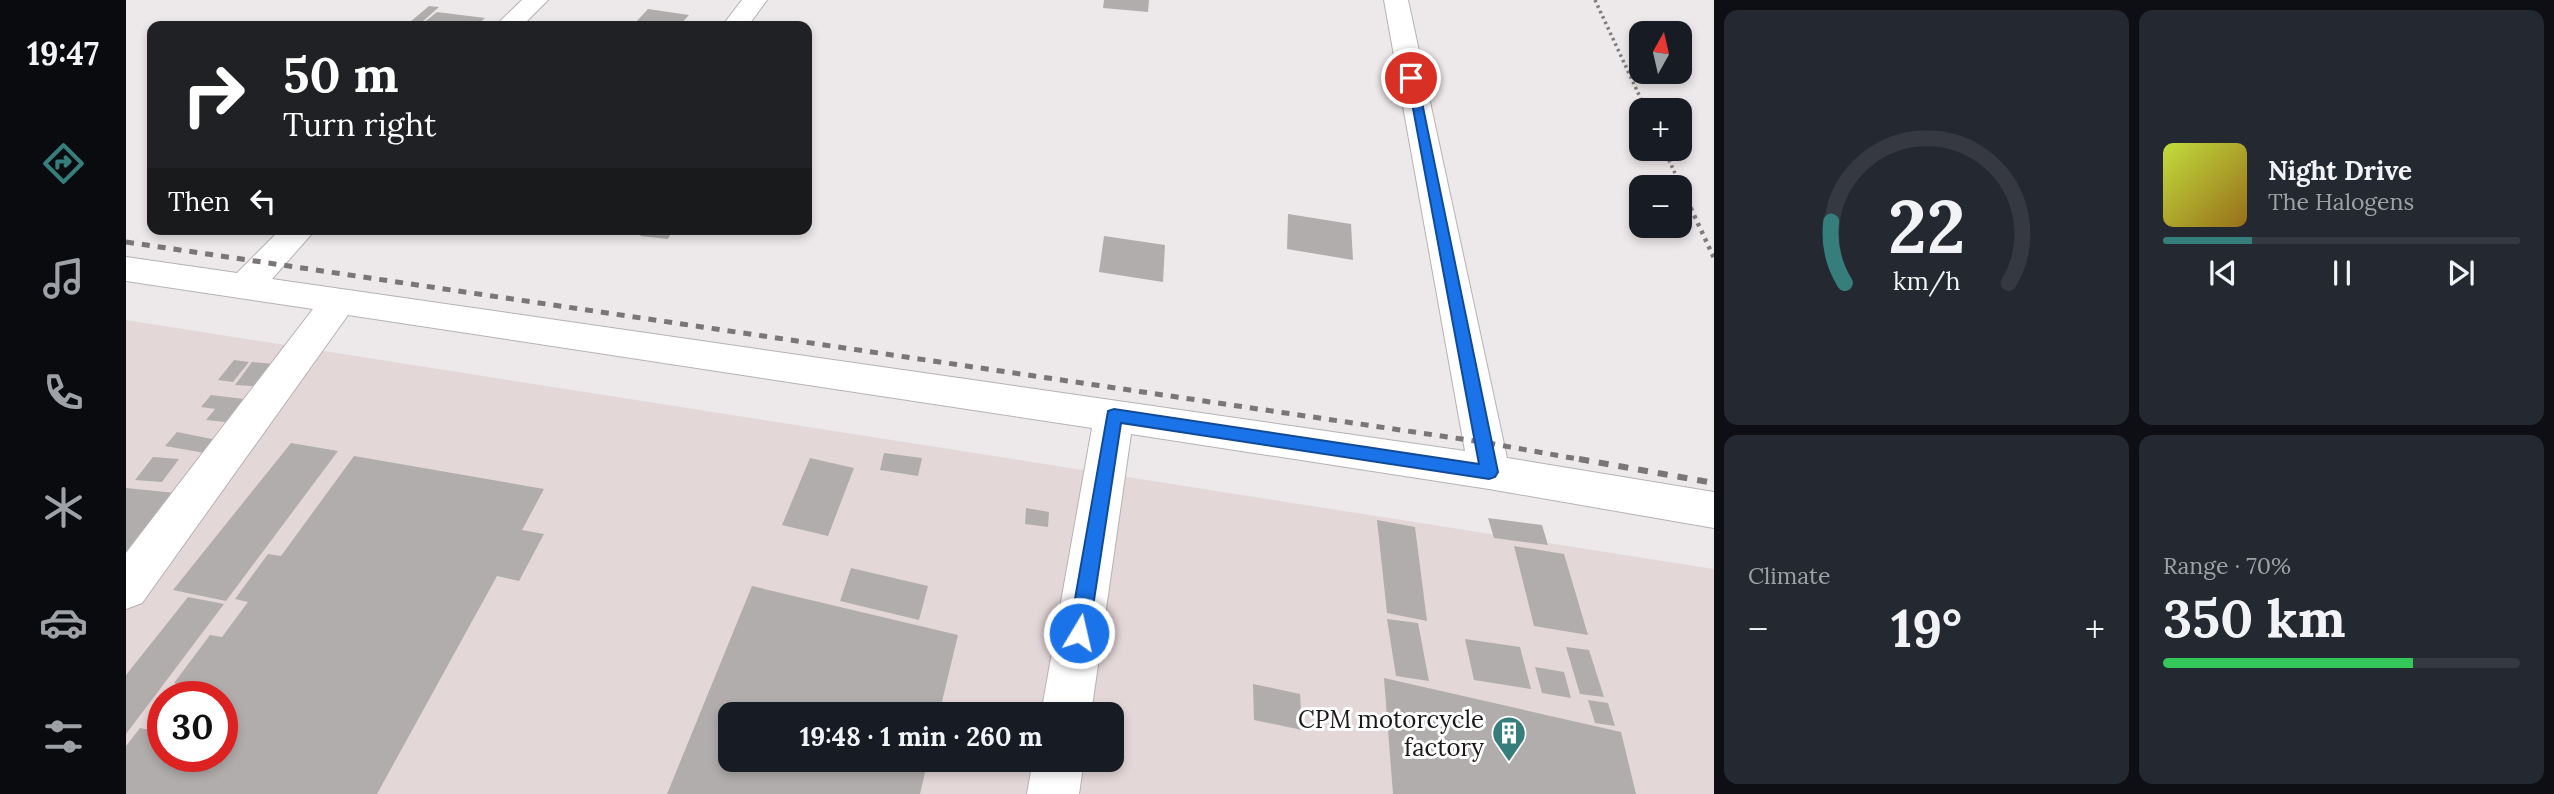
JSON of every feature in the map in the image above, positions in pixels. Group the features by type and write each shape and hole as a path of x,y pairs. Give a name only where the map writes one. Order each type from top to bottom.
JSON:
{"street":[{"path":"513,21 536,0"},
{"path":"739,21 755,0"},
{"path":"1396,0 1489,472"},
{"path":"244,287 294,235"},
{"path":"134,280 244,287 1489,472 1714,510"},
{"path":"126,588 339,301"},
{"path":"1068,702 1114,416"},
{"path":"1053,794 1057,772"}],"path":[{"path":"1595,0 1640,98"},
{"path":"1670,161 1714,258"}],"shaded area":[{"path":"126,320 1714,569 1714,794 126,794"}],"building":[{"path":"1104,0 1149,0 1148,12 1103,8"},
{"path":"429,6 439,7 423,21 411,21"},
{"path":"648,9 689,15 684,21 637,21"},
{"path":"437,12 485,18 482,21 426,21"},
{"path":"1288,214 1351,224 1353,260 1287,249"},
{"path":"641,235 670,235 668,239"},
{"path":"1104,236 1165,245 1163,282 1099,272"},
{"path":"234,360 249,362 233,382 218,380"},
{"path":"252,362 287,365 271,387 235,385"},
{"path":"211,395 252,400 234,423 206,420 215,409 201,407"},
{"path":"177,432 217,440 205,453 165,446"},
{"path":"291,443 338,451 226,601 173,590"},
{"path":"884,453 922,458 918,476 880,470"},
{"path":"354,456 544,489 522,530 544,534 519,581 497,576 377,794 126,794 126,746 140,728 147,730 147,772 238,772 238,681 176,681 210,635 222,637 248,602 235,599 268,554 281,556"},
{"path":"153,457 179,459 162,482 135,480"},
{"path":"810,458 854,468 828,536 782,525"},
{"path":"126,488 176,493 126,555"},
{"path":"1026,508 1049,512 1048,527 1025,524"},
{"path":"1488,518 1542,525 1548,545 1494,538"},
{"path":"1377,520 1415,527 1427,621 1387,613"},
{"path":"1514,546 1564,554 1588,635 1534,626"},
{"path":"851,568 928,586 919,620 840,601"},
{"path":"752,586 958,635 942,702 718,702 718,772 925,772 920,794 667,794"},
{"path":"188,597 224,604 166,681 147,681 147,706 126,734 126,675"},
{"path":"1387,619 1418,623 1429,681 1396,676"},
{"path":"1465,639 1520,647 1531,689 1474,680"},
{"path":"1566,647 1589,650 1604,697 1580,694"},
{"path":"1535,667 1564,672 1571,698 1542,693"},
{"name":"CPM motorcycle factory","path":"1384,678 1621,732 1636,794 1393,794"},
{"path":"1253,684 1300,694 1302,730 1254,720"},
{"path":"1588,700 1608,703 1615,726 1595,723"}],"railway":[{"path":"126,242 1482,442 1589,461"},
{"path":"1579,459 1714,483"}],"place":[{"name":"CPM motorcycle factory","path":"1509,763"}],"route":[{"path":"1079,633 1114,416 1489,472 1411,78"}]}
